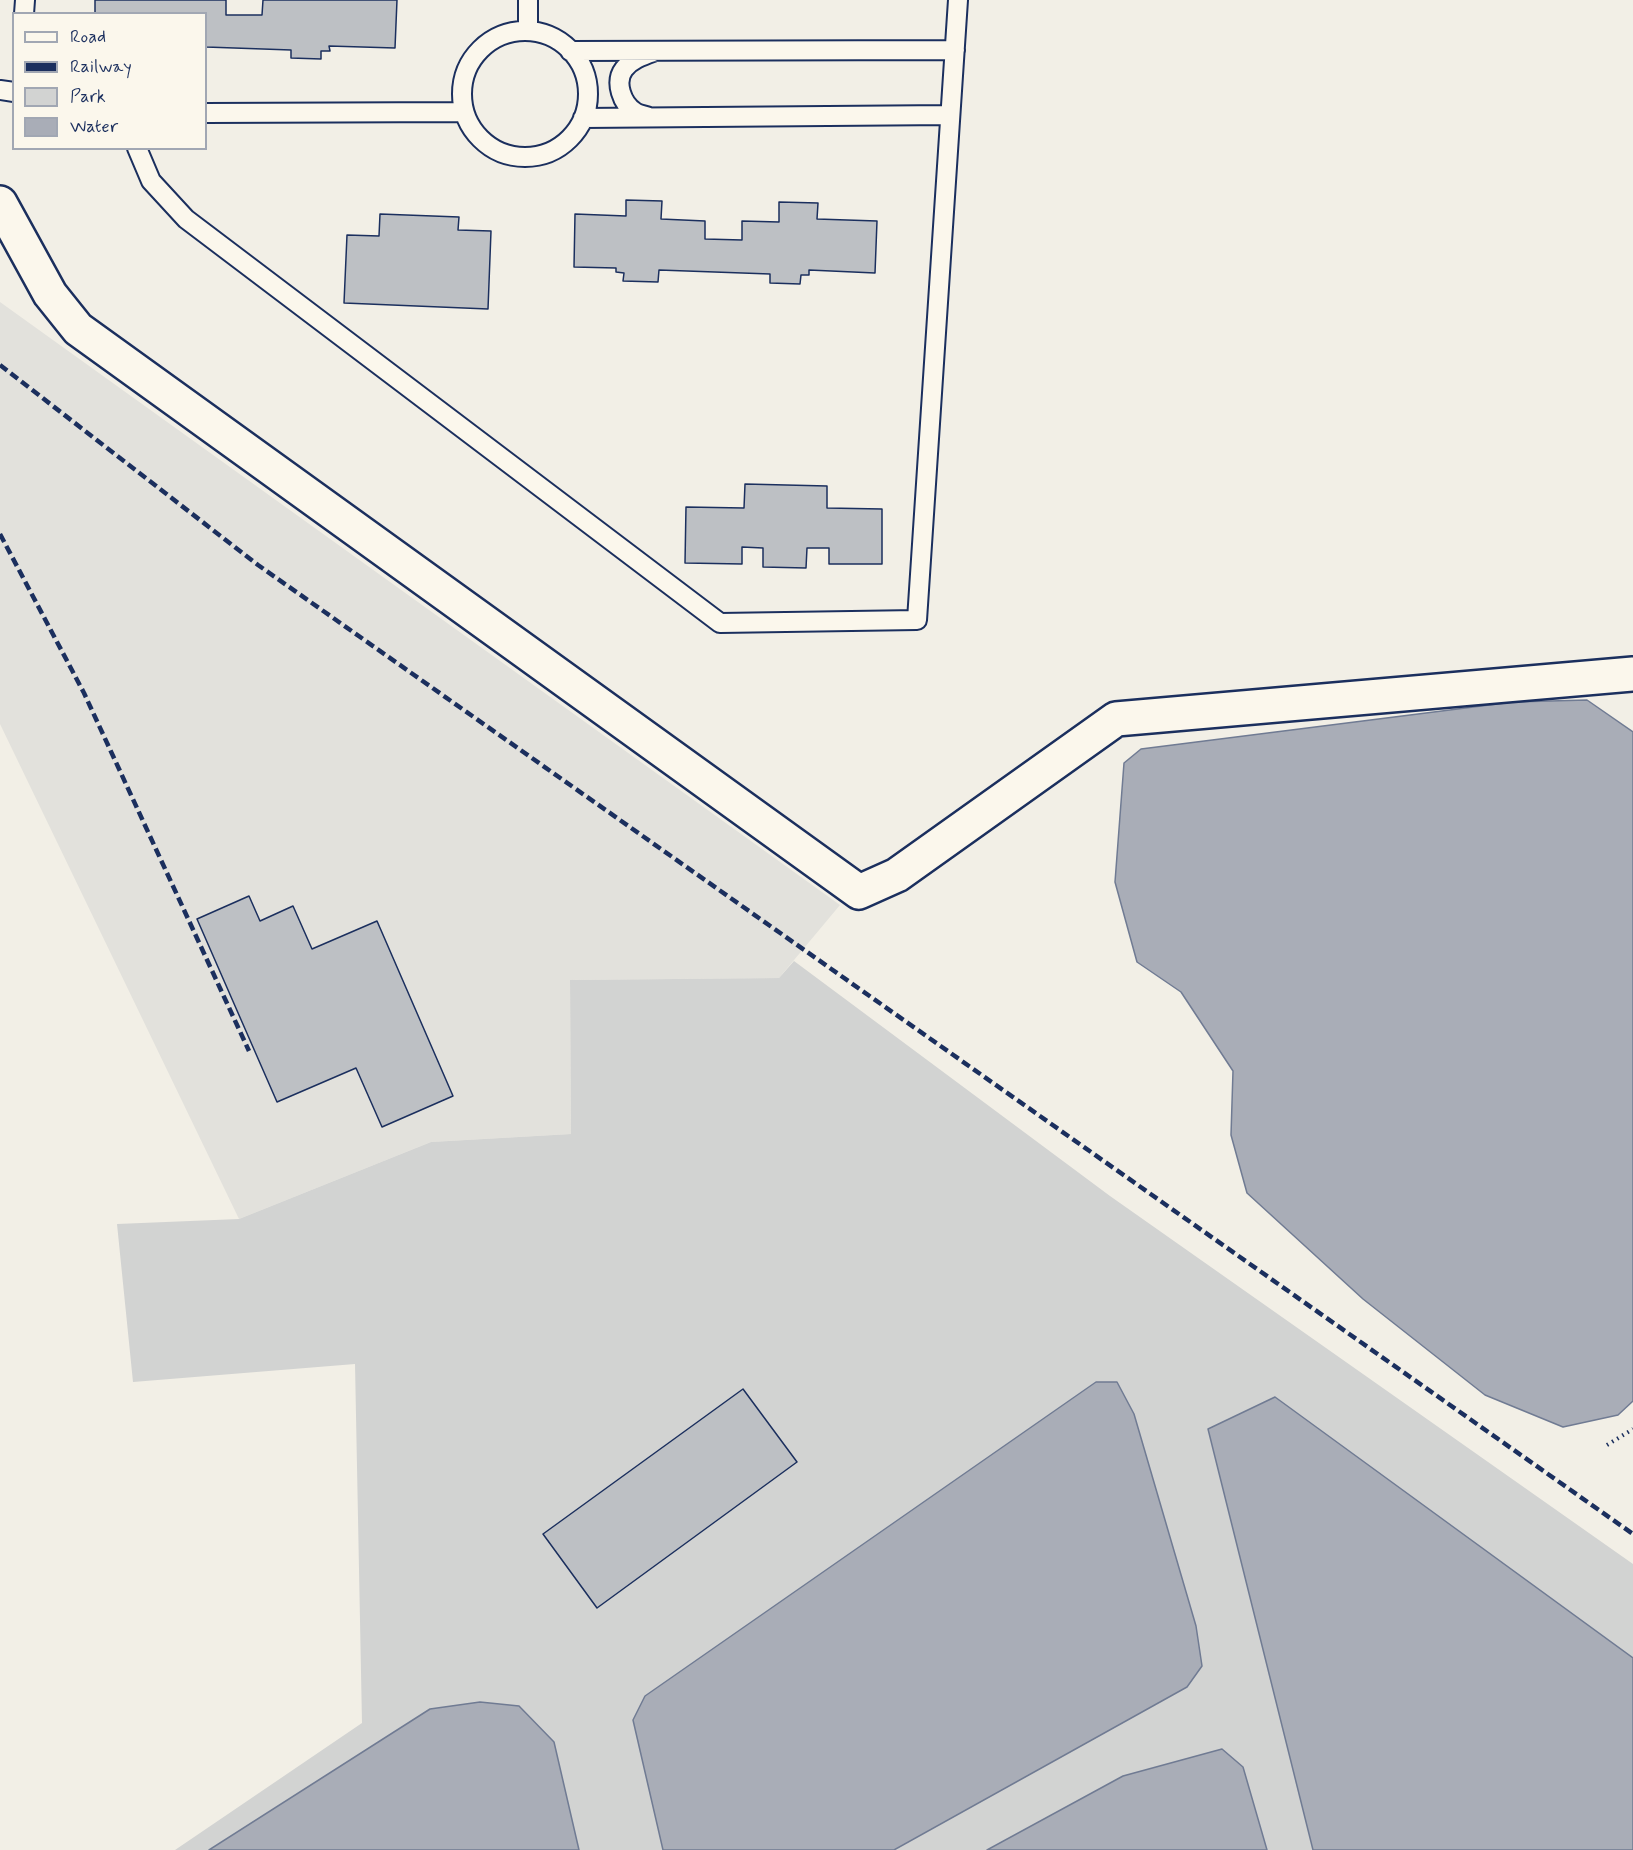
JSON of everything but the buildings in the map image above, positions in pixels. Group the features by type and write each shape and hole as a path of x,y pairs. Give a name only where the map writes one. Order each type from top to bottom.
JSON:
{"street":[{"path":"0,202 50,294 78,329 859,892 897,875 1116,719 1633,674"}],"lane":[{"path":"528,0 528,31"},
{"path":"138,150 151,182 186,219 720,623 916,620 958,0"},
{"path":"528,31 548,35 570,51 578,60 586,79 588,98 584,118 573,135 558,147 541,155 522,157 502,153 486,144 472,130 464,112 461,93 465,72 475,55 490,42 508,33 528,31"},
{"path":"653,118 635,112 624,100 619,87 622,71 635,59 657,50"},
{"path":"570,51 955,50"},
{"path":"207,113 464,112"},
{"path":"584,118 950,115"}],"path":[{"path":"1607,1445 1633,1429"}],"shaded area":[{"path":"0,302 840,905 779,978 570,980 571,1134 431,1142 239,1219 0,724"}],"green space":[{"path":"794,961 1110,1196 1633,1564 1633,1850 175,1850 362,1723 355,1364 133,1382 117,1224 239,1219 431,1142 571,1134 570,980 779,978"}],"water":[{"path":"1587,700 1633,732 1633,1401 1618,1415 1563,1427 1485,1395 1363,1299 1247,1193 1231,1135 1233,1071 1181,992 1137,962 1115,882 1124,763 1141,749 1513,702"},
{"path":"1096,1382 1117,1382 1134,1414 1196,1626 1202,1666 1187,1687 894,1850 663,1850 633,1720 645,1696"},
{"path":"1275,1397 1633,1658 1633,1850 1313,1850 1208,1429"},
{"path":"480,1702 519,1706 554,1742 579,1850 209,1850 430,1709"},
{"path":"1222,1749 1243,1767 1267,1850 987,1850 1123,1776"}],"railway":[{"path":"0,365 258,565 1633,1534"},
{"path":"0,534 84,693 249,1051"}]}
